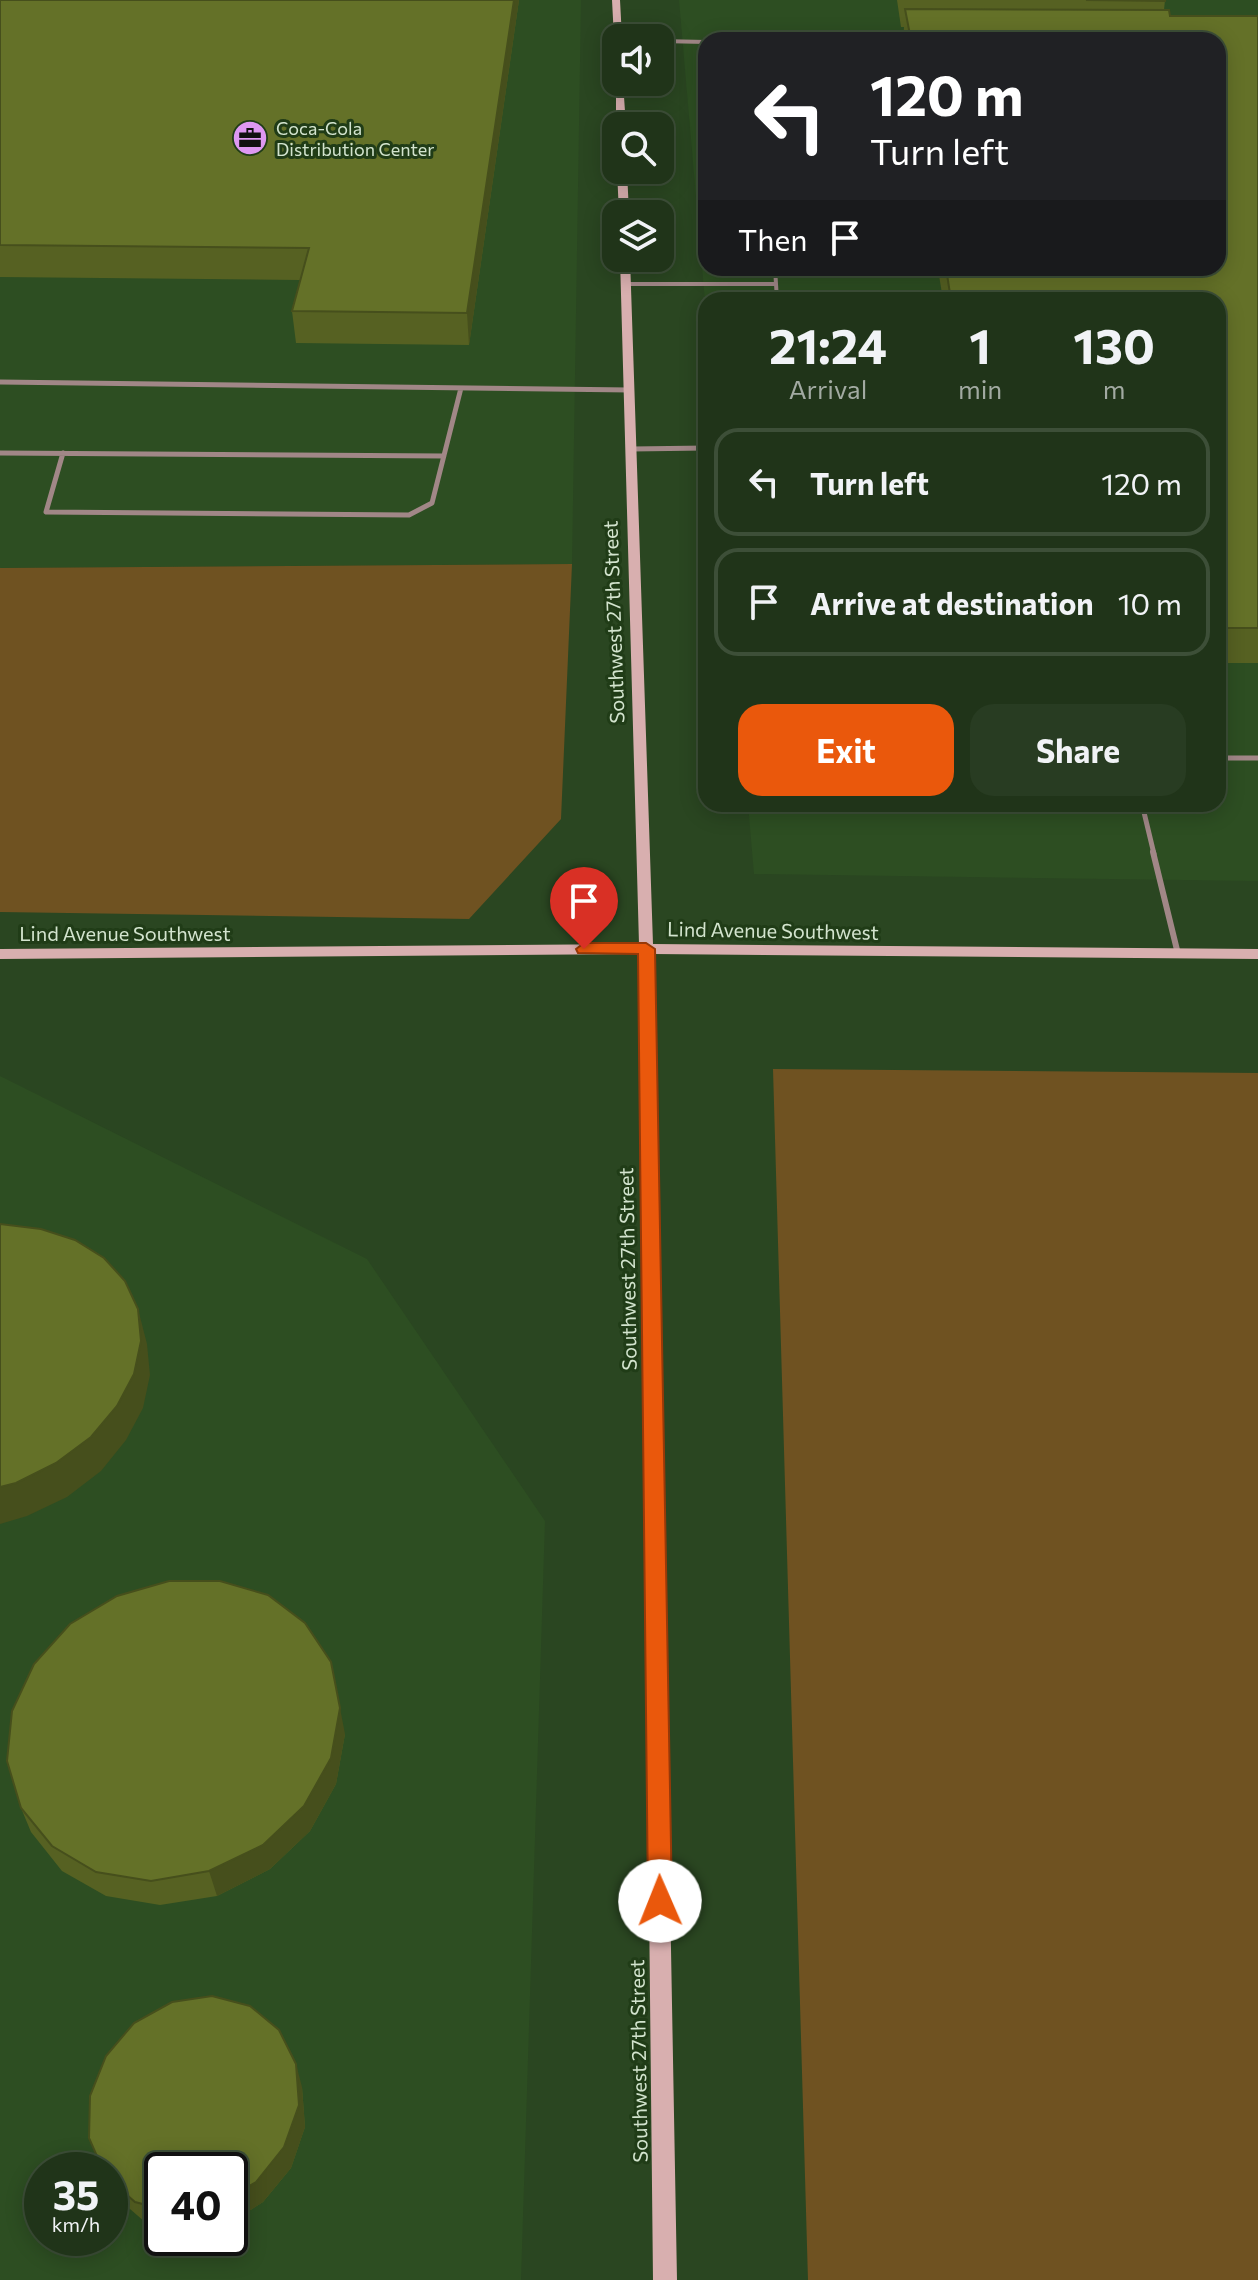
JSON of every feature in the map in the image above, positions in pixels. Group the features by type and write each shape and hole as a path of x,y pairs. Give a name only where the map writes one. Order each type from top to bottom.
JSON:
{"street":[{"path":"616,0 617,24"},
{"name":"Southwest 27th Street","path":"626,272 646,949 665,2280"},
{"name":"Lind Avenue Southwest","path":"0,954 646,949 1258,954"}],"lane":[{"path":"842,32 922,32"},
{"path":"674,41 698,42"},
{"path":"776,276 776,292"},
{"path":"626,284 776,284"},
{"path":"0,382 630,390"},
{"path":"63,453 46,512 409,515 432,503 461,388"},
{"path":"632,449 698,448"},
{"path":"0,453 444,456"},
{"path":"1226,758 1258,758"},
{"path":"1144,812 1178,954"}],"shaded area":[{"path":"0,0 581,0 572,564 0,568"},
{"path":"679,0 1258,0 1258,881 754,874 749,812 1226,812 1226,292 704,292 703,276 1226,276 1226,32 698,32 698,220"},
{"path":"572,564 561,819 469,919 0,912 0,568"},
{"path":"773,1069 1258,1073 1258,2280 808,2280"},
{"path":"0,1076 367,1259 545,1521 521,2280 0,2280"}],"building":[{"name":"Coca-Cola Distribution Center","path":"0,0 514,0 467,313 292,311 309,248 0,245"},
{"path":"905,9 1169,10 1170,16 1258,16 1258,628 1226,628 1226,292 950,292 947,276 1226,276 1226,32 909,32"},
{"path":"0,1224 41,1229 75,1240 104,1258 125,1281 138,1309 141,1341 134,1374 117,1406 91,1437 56,1463 16,1483 0,1487"},
{"path":"169,1581 220,1581 268,1595 305,1623 331,1662 340,1708 331,1758 304,1806 263,1845 209,1871 151,1881 96,1872 52,1846 21,1808 7,1761 12,1711 34,1664 70,1624 117,1596"},
{"path":"212,1996 250,2006 279,2030 296,2064 299,2105 284,2147 256,2182 248,2187 248,2152 144,2152 144,2204 128,2196 128,2152 95,2152 89,2138 90,2096 106,2056 134,2023 172,2002"}],"place":[{"name":"Coca-Cola Distribution Center","path":"250,138"}],"route":[{"path":"584,949 646,949 660,1901"}]}
